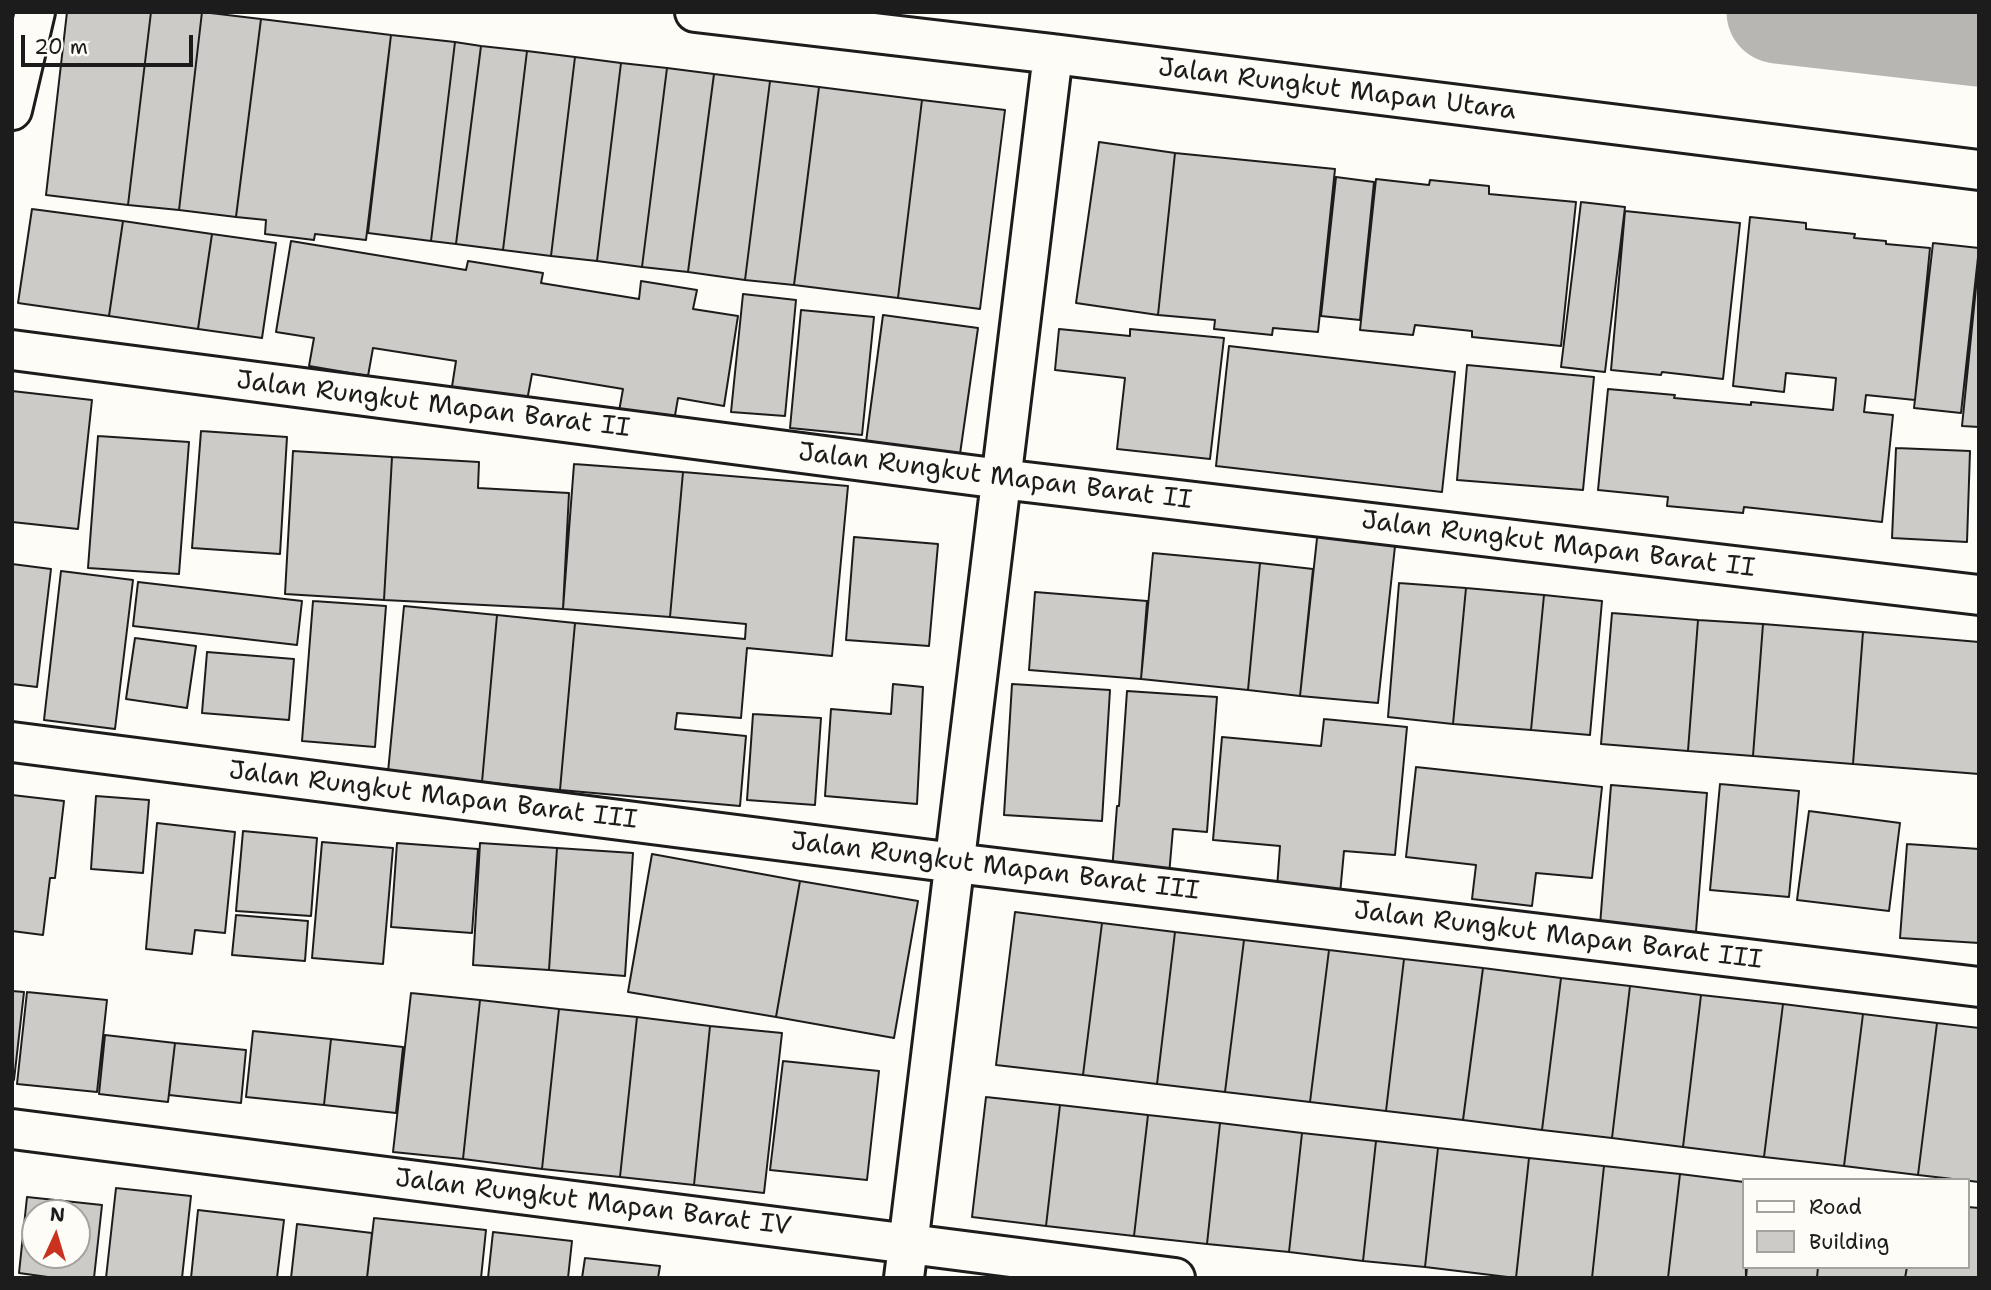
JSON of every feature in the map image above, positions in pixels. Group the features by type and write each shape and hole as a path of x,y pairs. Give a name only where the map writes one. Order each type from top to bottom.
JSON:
{"street":[{"path":"12,110 35,12"},
{"name":"Jalan Rungkut Mapan Utara","path":"695,12 1979,170"},
{"path":"906,1261 1053,54"},
{"name":"Jalan Rungkut Mapan Barat II","path":"12,350 1001,479 1979,595"},
{"name":"Jalan Rungkut Mapan Barat III","path":"12,742 955,863 1979,987"},
{"name":"Jalan Rungkut Mapan Barat IV","path":"12,1129 906,1261 1175,1278"}],"building":[{"path":"67,12 151,12 128,205 46,195"},
{"path":"151,12 202,12 179,210 128,205"},
{"path":"202,12 261,19 236,217 179,210"},
{"path":"261,19 391,35 366,240 315,234 314,240 265,234 266,220 236,217"},
{"path":"391,35 455,42 431,241 368,233"},
{"path":"455,42 481,46 456,244 431,241"},
{"path":"481,46 527,51 503,250 456,244"},
{"path":"527,51 575,57 551,256 503,250"},
{"path":"575,57 621,63 597,261 551,256"},
{"path":"621,63 667,68 642,267 597,261"},
{"path":"667,68 714,74 688,272 642,267"},
{"path":"714,74 770,81 745,280 688,272"},
{"path":"770,81 819,87 794,285 745,280"},
{"path":"819,87 922,100 898,298 794,285"},
{"path":"922,100 1005,110 980,309 898,298"},
{"path":"1099,142 1175,153 1158,315 1076,303"},
{"path":"1175,153 1335,169 1318,332 1273,328 1272,335 1214,329 1215,320 1158,315"},
{"path":"1336,177 1374,182 1360,320 1321,316"},
{"path":"1376,179 1429,185 1430,180 1489,186 1489,194 1576,202 1561,346 1472,337 1472,331 1415,325 1413,335 1360,330"},
{"path":"1581,202 1625,207 1605,372 1561,367"},
{"path":"32,209 123,221 109,316 18,303"},
{"path":"1625,211 1740,223 1723,379 1611,370"},
{"path":"1750,217 1806,223 1806,229 1855,234 1854,238 1886,241 1886,244 1930,248 1915,400 1866,395 1864,412 1893,415 1882,522 1744,507 1743,513 1667,506 1668,497 1598,490 1608,389 1675,395 1674,398 1833,410 1836,378 1786,373 1784,392 1733,386"},
{"path":"123,221 212,234 198,329 109,316"},
{"path":"212,234 276,243 262,338 198,329"},
{"path":"291,241 466,270 468,261 543,273 541,283 639,299 641,281 697,290 693,309 738,316 724,406 678,398 673,427 618,417 623,389 532,374 526,406 451,393 456,361 373,348 368,376 309,366 314,338 276,332"},
{"path":"1933,243 1979,248 1961,413 1914,408"},
{"path":"1979,258 1979,427 1962,426"},
{"path":"743,294 796,300 785,416 731,412"},
{"path":"801,310 874,317 862,435 790,428"},
{"path":"883,315 978,328 960,454 866,442"},
{"path":"1059,329 1130,336 1130,329 1224,338 1210,459 1117,449 1125,378 1055,370"},
{"path":"1229,346 1455,372 1442,492 1216,466"},
{"path":"1467,365 1594,377 1583,490 1457,480"},
{"path":"12,391 92,400 78,529 12,522"},
{"path":"201,431 287,437 280,554 192,548"},
{"path":"98,436 189,442 179,574 88,568"},
{"path":"1896,448 1970,451 1967,542 1892,538"},
{"path":"293,451 392,457 384,600 285,594"},
{"path":"392,457 479,462 478,488 569,493 563,609 384,600"},
{"path":"574,464 683,472 670,617 563,609"},
{"path":"683,472 848,486 832,656 747,648 741,718 677,713 675,729 746,736 740,806 560,790 575,623 745,639 746,624 670,617"},
{"path":"1318,529 1396,537 1378,703 1300,696"},
{"path":"854,537 938,544 929,646 846,640"},
{"path":"1153,553 1260,563 1248,690 1141,679"},
{"path":"1260,563 1313,569 1300,696 1248,690"},
{"path":"12,564 51,569 37,687 12,684"},
{"path":"61,571 133,580 115,729 44,720"},
{"path":"138,582 302,601 297,645 133,626"},
{"path":"1399,583 1466,588 1453,724 1388,717"},
{"path":"1466,588 1544,595 1531,730 1453,724"},
{"path":"1035,592 1147,601 1141,679 1029,670"},
{"path":"1544,595 1602,601 1590,735 1531,730"},
{"path":"313,601 386,606 375,747 302,741"},
{"path":"404,606 497,615 482,782 388,772"},
{"path":"1612,613 1698,620 1688,751 1601,744"},
{"path":"497,615 575,623 560,790 482,782"},
{"path":"1698,620 1763,624 1753,756 1688,751"},
{"path":"1763,624 1863,632 1853,764 1753,756"},
{"path":"1863,632 1979,642 1979,774 1853,764"},
{"path":"135,638 196,646 187,708 126,699"},
{"path":"207,652 294,659 289,720 202,713"},
{"path":"893,684 923,687 917,804 825,796 831,709 891,714"},
{"path":"1012,684 1110,690 1102,821 1004,815"},
{"path":"1127,691 1217,697 1207,832 1173,829 1169,875 1112,871"},
{"path":"753,714 821,718 815,805 747,800"},
{"path":"1324,719 1407,727 1395,855 1344,851 1340,894 1277,888 1280,846 1213,840 1222,737 1321,746"},
{"path":"1416,767 1602,787 1592,878 1536,873 1532,906 1472,899 1476,865 1406,857"},
{"path":"1720,784 1799,791 1789,897 1710,890"},
{"path":"1611,785 1707,793 1695,944 1599,938"},
{"path":"12,795 64,801 55,878 50,878 43,935 12,931"},
{"path":"96,796 149,800 143,873 91,869"},
{"path":"1809,811 1900,823 1889,911 1797,900"},
{"path":"157,823 235,832 225,933 195,930 192,954 146,949"},
{"path":"243,831 317,838 311,916 236,911"},
{"path":"322,842 393,848 383,964 312,958"},
{"path":"397,843 478,849 472,933 391,927"},
{"path":"480,843 557,848 549,970 473,965"},
{"path":"1907,844 1979,849 1979,943 1900,938"},
{"path":"557,848 633,853 625,976 549,970"},
{"path":"652,854 800,881 776,1017 628,992"},
{"path":"800,881 918,901 894,1038 776,1017"},
{"path":"1015,912 1102,923 1083,1075 996,1065"},
{"path":"236,915 308,921 305,961 232,955"},
{"path":"1102,923 1175,932 1157,1084 1083,1075"},
{"path":"1175,932 1244,940 1225,1092 1157,1084"},
{"path":"1244,940 1329,950 1310,1102 1225,1092"},
{"path":"1329,950 1404,959 1386,1111 1310,1102"},
{"path":"1404,959 1483,968 1463,1120 1386,1111"},
{"path":"1483,968 1561,978 1542,1130 1463,1120"},
{"path":"1561,978 1630,986 1612,1138 1542,1130"},
{"path":"1630,986 1701,995 1683,1147 1612,1138"},
{"path":"12,991 24,992 14,1080 12,1080"},
{"path":"27,992 107,1000 97,1092 17,1084"},
{"path":"411,993 480,1000 463,1159 393,1152"},
{"path":"1701,995 1783,1004 1764,1157 1683,1147"},
{"path":"480,1000 559,1009 542,1169 463,1159"},
{"path":"1783,1004 1863,1014 1844,1166 1764,1157"},
{"path":"559,1009 637,1017 620,1177 542,1169"},
{"path":"1863,1014 1937,1023 1918,1175 1844,1166"},
{"path":"637,1017 710,1026 694,1185 620,1177"},
{"path":"1937,1023 1979,1028 1979,1182 1970,1181 1970,1178 1918,1175"},
{"path":"710,1026 782,1033 764,1193 694,1185"},
{"path":"253,1031 331,1039 324,1105 246,1097"},
{"path":"105,1035 175,1043 168,1102 99,1094"},
{"path":"331,1039 403,1047 396,1113 324,1105"},
{"path":"175,1043 246,1050 241,1103 169,1095"},
{"path":"783,1061 879,1071 867,1180 770,1170"},
{"path":"986,1097 1060,1105 1046,1226 972,1217"},
{"path":"1060,1105 1148,1115 1134,1236 1046,1226"},
{"path":"1148,1115 1220,1123 1207,1244 1134,1236"},
{"path":"1220,1123 1302,1133 1289,1252 1207,1244"},
{"path":"1302,1133 1376,1141 1363,1261 1289,1252"},
{"path":"1376,1141 1438,1148 1425,1267 1363,1261"},
{"path":"1438,1148 1529,1158 1516,1278 1425,1267"},
{"path":"1529,1158 1604,1166 1592,1278 1516,1278"},
{"path":"1604,1166 1680,1174 1668,1278 1592,1278"},
{"path":"1680,1174 1742,1182 1742,1269 1746,1269 1746,1278 1668,1278"},
{"path":"116,1188 191,1196 182,1278 106,1278"},
{"path":"91,1204 102,1205 94,1278 55,1278 19,1273 21,1254 21,1269 91,1269"},
{"path":"1970,1207 1979,1208 1979,1278 1905,1278 1907,1269 1970,1269"},
{"path":"198,1210 284,1220 277,1278 191,1278"},
{"path":"374,1218 486,1230 481,1278 367,1278"},
{"path":"297,1224 372,1233 367,1278 291,1278"},
{"path":"493,1232 572,1241 568,1278 488,1278"},
{"path":"585,1258 660,1266 658,1278 582,1278"},
{"path":"1747,1269 1818,1269 1817,1278 1746,1278"},
{"path":"1818,1269 1907,1269 1905,1278 1817,1278"}],"waterway":[{"path":"1778,12 1979,35"}]}
